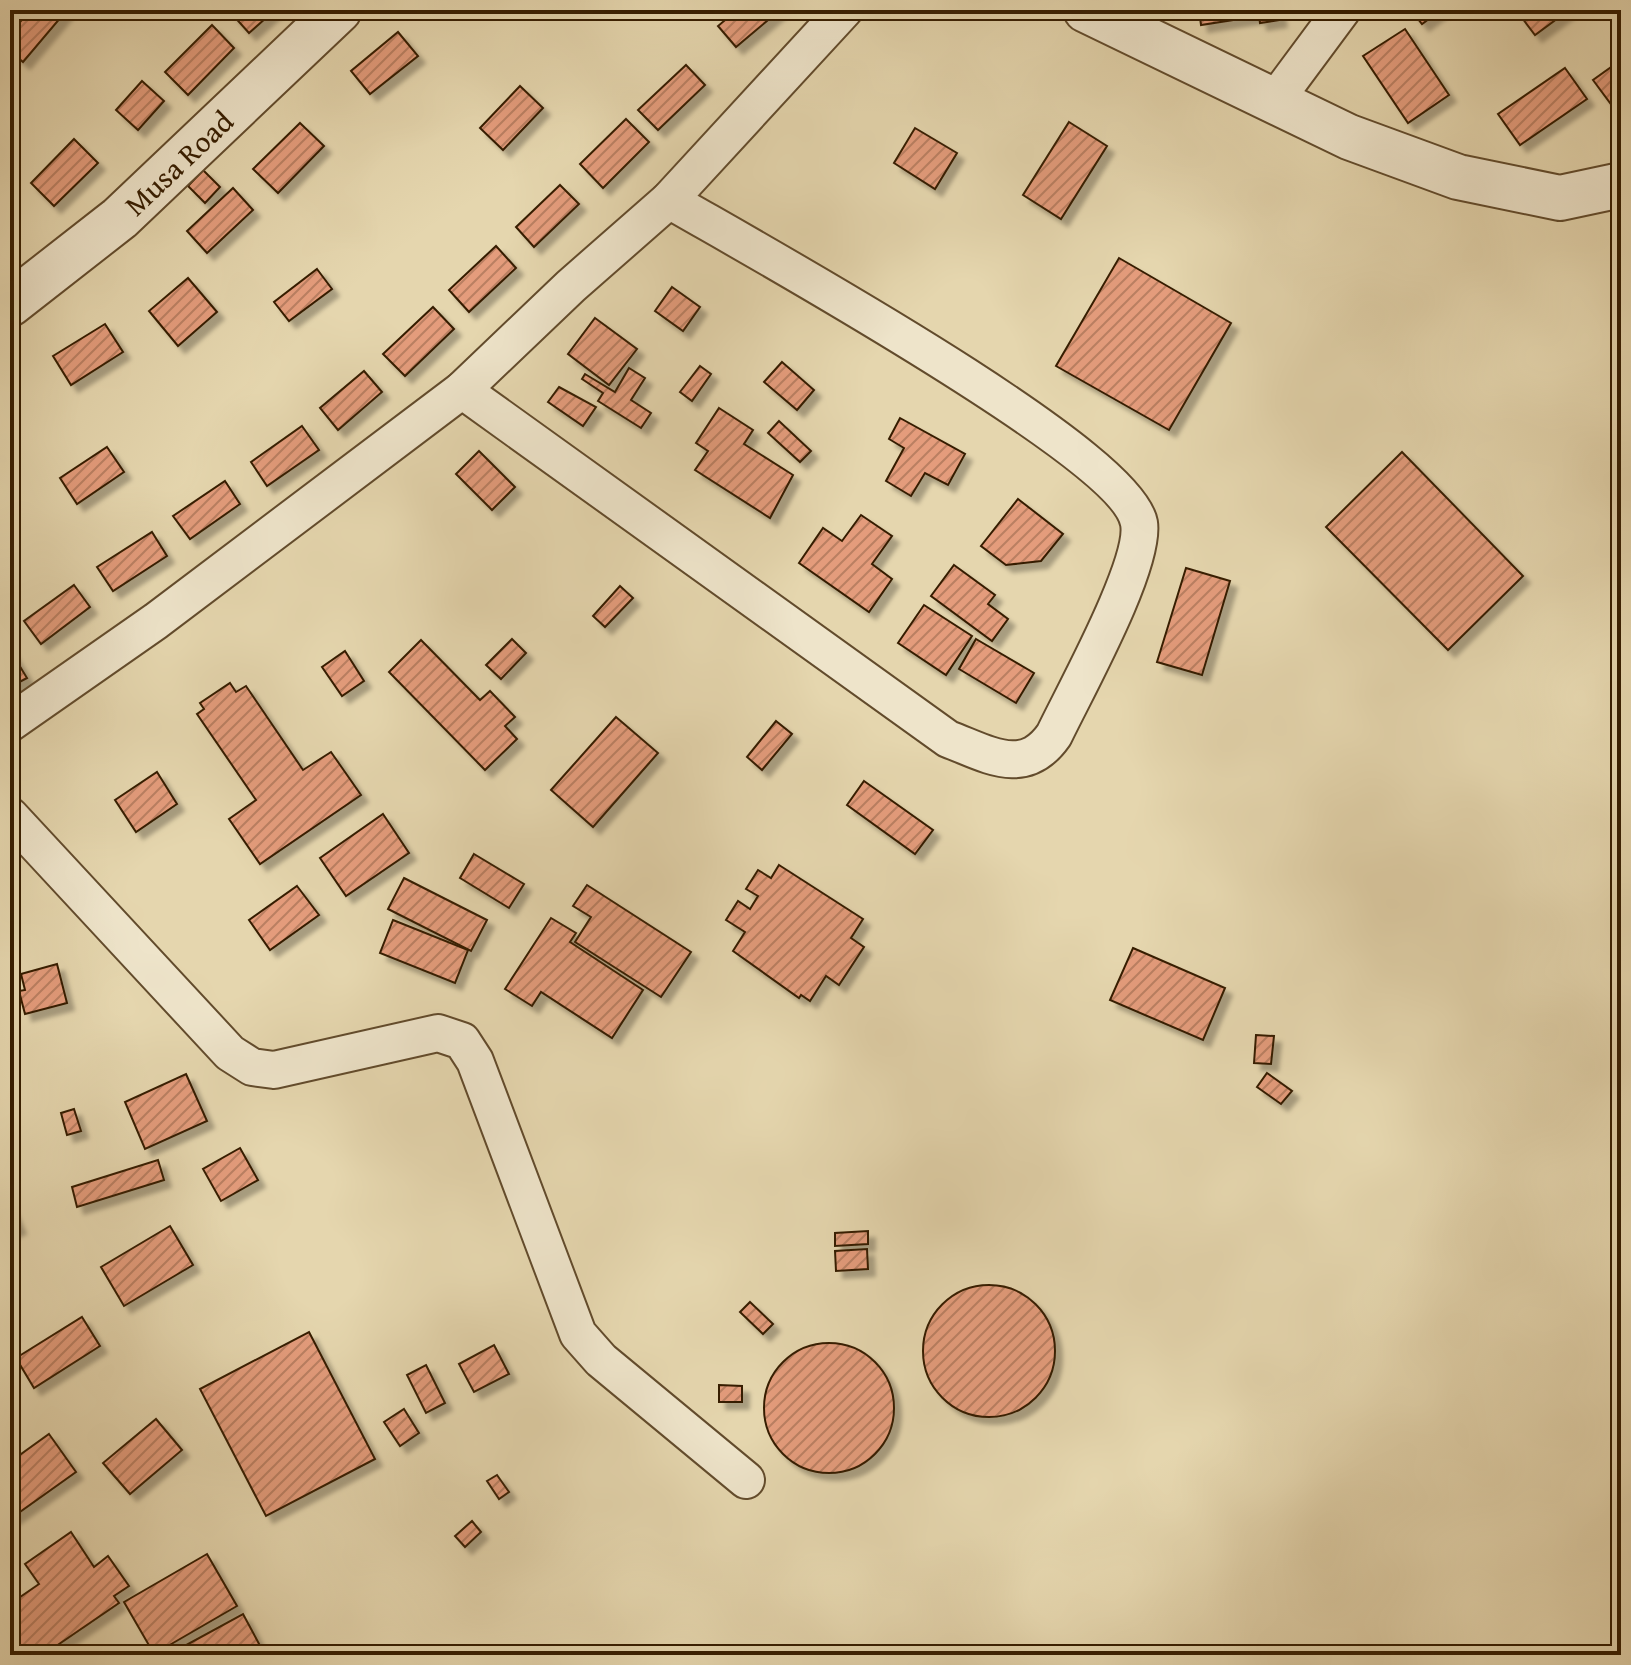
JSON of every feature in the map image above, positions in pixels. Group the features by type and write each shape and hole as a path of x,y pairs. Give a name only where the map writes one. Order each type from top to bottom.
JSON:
{"street":[{"name":"Musa Road","path":"10,304 120,218 339,10"},
{"path":"10,723 156,621 462,390 571,286 669,200 844,10"},
{"path":"1086,10 1276,99 1349,137 1458,177 1560,198 1621,185"},
{"path":"1276,99 1342,10"},
{"path":"462,390 948,739 994,757 1019,760 1038,754 1054,735 1125,584 1139,525 1131,507 1070,447 997,395 669,200"},
{"path":"10,816 230,1053 252,1067 274,1070 438,1033 462,1041 475,1061 578,1334 601,1360 746,1480"}],"building":[{"path":"30,10 67,10 23,62 10,51 10,34"},
{"path":"235,10 275,10 249,33 231,13"},
{"path":"737,10 780,10 736,47 718,26"},
{"path":"1199,10 1278,10 1280,20 1260,23 1259,16 1201,25"},
{"path":"1411,10 1441,10 1422,24"},
{"path":"1516,10 1569,10 1535,35"},
{"path":"212,25 234,48 188,95 165,72"},
{"path":"1405,29 1449,95 1408,123 1363,56"},
{"path":"398,32 418,56 370,94 351,71"},
{"path":"1621,60 1621,107 1616,111 1593,80"},
{"path":"686,65 705,85 658,130 638,110"},
{"path":"1565,68 1587,99 1520,145 1498,114"},
{"path":"142,81 164,101 138,130 116,110"},
{"path":"520,86 543,108 503,150 480,128"},
{"path":"626,119 649,142 603,188 580,164"},
{"path":"1069,122 1107,146 1061,219 1023,195"},
{"path":"300,123 324,146 278,193 253,169"},
{"path":"915,128 957,153 935,189 894,163"},
{"path":"74,139 98,163 54,206 31,183"},
{"path":"203,170 220,187 205,203 188,186"},
{"path":"560,185 579,204 534,247 516,227"},
{"path":"233,188 253,210 207,253 187,231"},
{"path":"496,246 516,268 469,312 449,290"},
{"path":"1119,258 1231,323 1169,430 1056,366"},
{"path":"317,269 332,289 289,321 274,302"},
{"path":"188,278 217,312 178,346 149,311"},
{"path":"672,287 700,307 683,331 655,311"},
{"path":"433,307 454,329 405,376 383,354"},
{"path":"595,318 637,349 609,385 568,354"},
{"path":"105,324 123,352 71,385 53,356"},
{"path":"782,362 814,390 797,410 764,382"},
{"path":"700,366 711,374 692,401 680,392"},
{"path":"629,368 645,378 631,400 651,413 641,428 598,401 603,393 582,379 585,374 615,392"},
{"path":"364,371 382,392 338,430 320,408"},
{"path":"559,387 596,407 583,426 548,402"},
{"path":"719,408 753,430 744,444 793,475 770,518 695,470 708,451 696,443"},
{"path":"900,418 965,454 948,485 925,473 911,496 886,481 904,448 889,439"},
{"path":"779,421 811,451 800,462 768,433"},
{"path":"302,426 319,450 267,486 251,462"},
{"path":"107,447 124,472 77,504 60,478"},
{"path":"479,451 515,487 492,510 456,474"},
{"path":"1402,452 1523,576 1448,650 1326,527"},
{"path":"225,481 240,504 190,539 173,516"},
{"path":"1018,499 1063,534 1041,561 1006,565 981,546"},
{"path":"861,515 892,536 872,564 892,579 869,612 799,563 823,528 842,541"},
{"path":"152,532 167,556 113,591 97,567"},
{"path":"954,565 995,595 988,604 1008,619 992,641 931,596"},
{"path":"1186,568 1230,581 1202,675 1157,662"},
{"path":"74,585 90,607 41,644 24,621"},
{"path":"620,586 633,598 605,627 593,616"},
{"path":"924,605 972,636 946,675 898,643"},
{"path":"512,639 526,653 501,679 486,665"},
{"path":"976,639 1034,673 1016,703 959,669"},
{"path":"421,640 480,700 490,691 515,717 505,726 517,739 485,770 389,672"},
{"path":"10,650 27,678 10,687"},
{"path":"345,651 364,681 342,696 322,667"},
{"path":"230,683 236,692 246,686 303,770 331,752 361,795 260,864 229,819 256,800 197,714 204,709 200,703"},
{"path":"616,717 658,753 593,827 551,790"},
{"path":"776,721 792,734 762,770 747,757"},
{"path":"157,772 177,804 136,832 115,800"},
{"path":"864,781 933,830 915,854 847,805"},
{"path":"383,814 409,853 346,896 320,858"},
{"path":"474,854 524,884 509,908 460,878"},
{"path":"779,865 863,919 851,938 864,947 839,985 826,976 810,1001 801,995 799,998 733,951 745,932 726,920 738,901 750,909 758,896 746,889 758,870 771,878"},
{"path":"404,878 487,920 471,951 388,909"},
{"path":"587,885 691,952 661,997 575,942 591,917 573,906"},
{"path":"297,886 319,915 270,950 249,920"},
{"path":"551,918 576,933 570,942 643,990 612,1038 541,992 532,1006 505,989"},
{"path":"393,920 468,950 455,983 380,953"},
{"path":"1133,948 1225,988 1203,1040 1110,1000"},
{"path":"57,964 67,1003 25,1014 19,991 25,990 21,974"},
{"path":"1256,1035 1274,1036 1271,1064 1254,1063"},
{"path":"1267,1073 1292,1091 1281,1104 1257,1087"},
{"path":"186,1074 207,1121 145,1149 125,1102"},
{"path":"74,1109 81,1131 67,1135 61,1113"},
{"path":"240,1148 258,1180 221,1201 203,1169"},
{"path":"158,1160 164,1180 77,1207 72,1187"},
{"path":"10,1207 19,1227 10,1231"},
{"path":"170,1226 193,1265 124,1306 101,1267"},
{"path":"868,1231 868,1244 835,1246 835,1233"},
{"path":"867,1249 868,1269 836,1271 835,1251"},
{"path":"989,1285 1014,1290 1036,1304 1050,1326 1055,1351 1050,1376 1036,1398 1014,1412 989,1417 964,1412 942,1398 928,1376 923,1351 928,1326 942,1304 964,1290"},
{"path":"750,1302 773,1324 763,1334 740,1312"},
{"path":"82,1317 100,1346 34,1388 16,1358"},
{"path":"309,1332 375,1459 266,1516 200,1389"},
{"path":"829,1343 854,1348 875,1362 889,1383 894,1408 889,1433 875,1454 854,1468 829,1473 804,1468 783,1454 769,1433 764,1408 769,1383 783,1362 804,1348"},
{"path":"494,1345 509,1374 474,1392 459,1364"},
{"path":"426,1365 445,1403 426,1413 407,1375"},
{"path":"719,1385 742,1386 742,1402 719,1402"},
{"path":"404,1409 419,1433 400,1446 384,1422"},
{"path":"156,1419 182,1450 130,1494 103,1463"},
{"path":"49,1434 76,1472 10,1519 10,1462"},
{"path":"497,1475 509,1492 499,1499 487,1481"},
{"path":"472,1521 481,1532 465,1547 455,1536"},
{"path":"71,1532 94,1567 108,1556 129,1586 114,1596 119,1603 43,1655 10,1655 10,1604 39,1584 25,1564"},
{"path":"207,1554 237,1606 154,1654 124,1602"},
{"path":"243,1614 265,1655 168,1655"}]}
